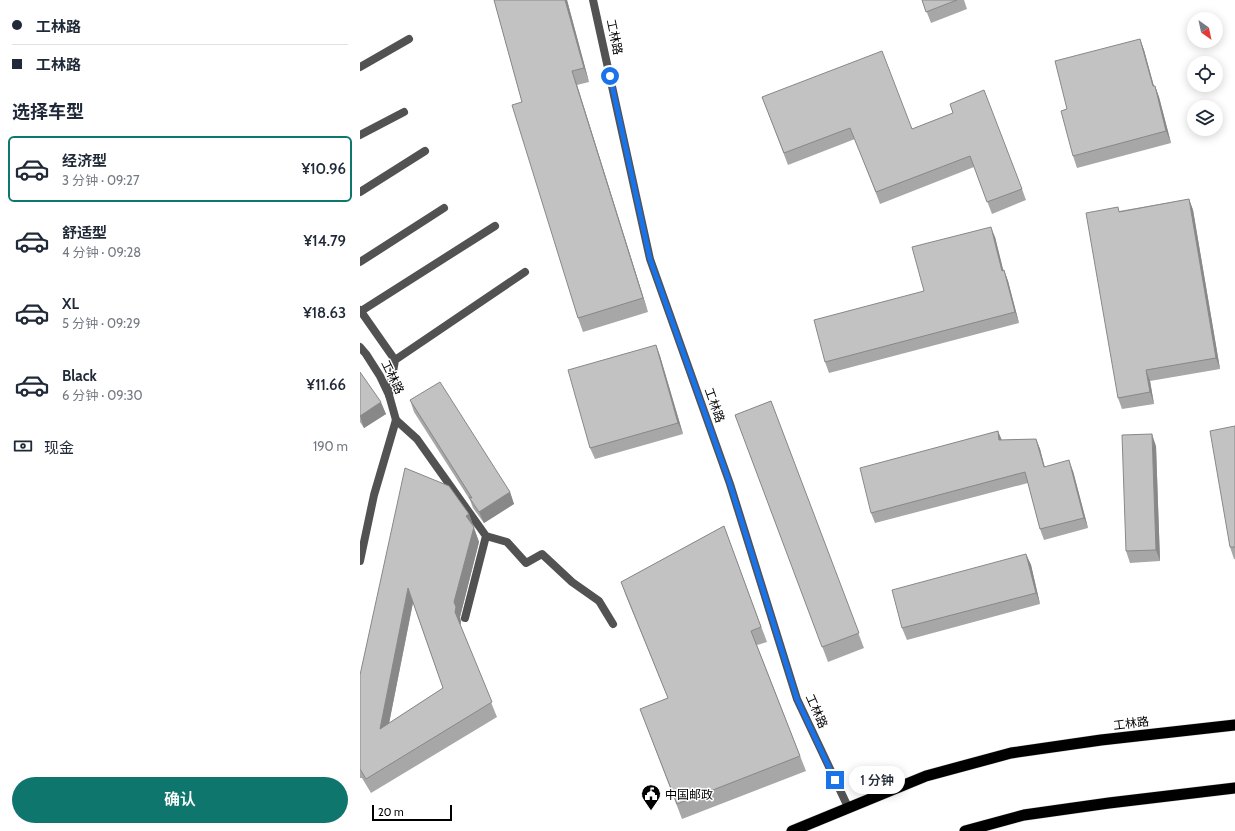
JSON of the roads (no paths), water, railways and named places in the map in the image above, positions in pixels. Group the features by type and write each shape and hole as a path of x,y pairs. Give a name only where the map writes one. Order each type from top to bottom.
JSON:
{"highway":[{"name":"工林路","path":"792,831 926,776 1011,753 1102,740 1235,725"},
{"path":"965,831 1024,815 1235,788"}],"street":[{"name":"工林路","path":"593,0 650,259 730,484 797,699 848,807"},
{"path":"360,67 409,39"},
{"path":"360,136 404,112"},
{"path":"360,192 425,150"},
{"path":"360,262 444,208"},
{"path":"389,395 395,360 360,311 495,226"},
{"path":"395,360 525,272"},
{"name":"工林路","path":"360,347 380,376 389,395 396,420"},
{"path":"360,561 374,495 396,420 417,439 486,536 507,542 526,563 542,554 572,582 598,601 613,624"},
{"path":"465,618 486,536"}],"place":[{"name":"中国邮政","path":"651,811"}]}
